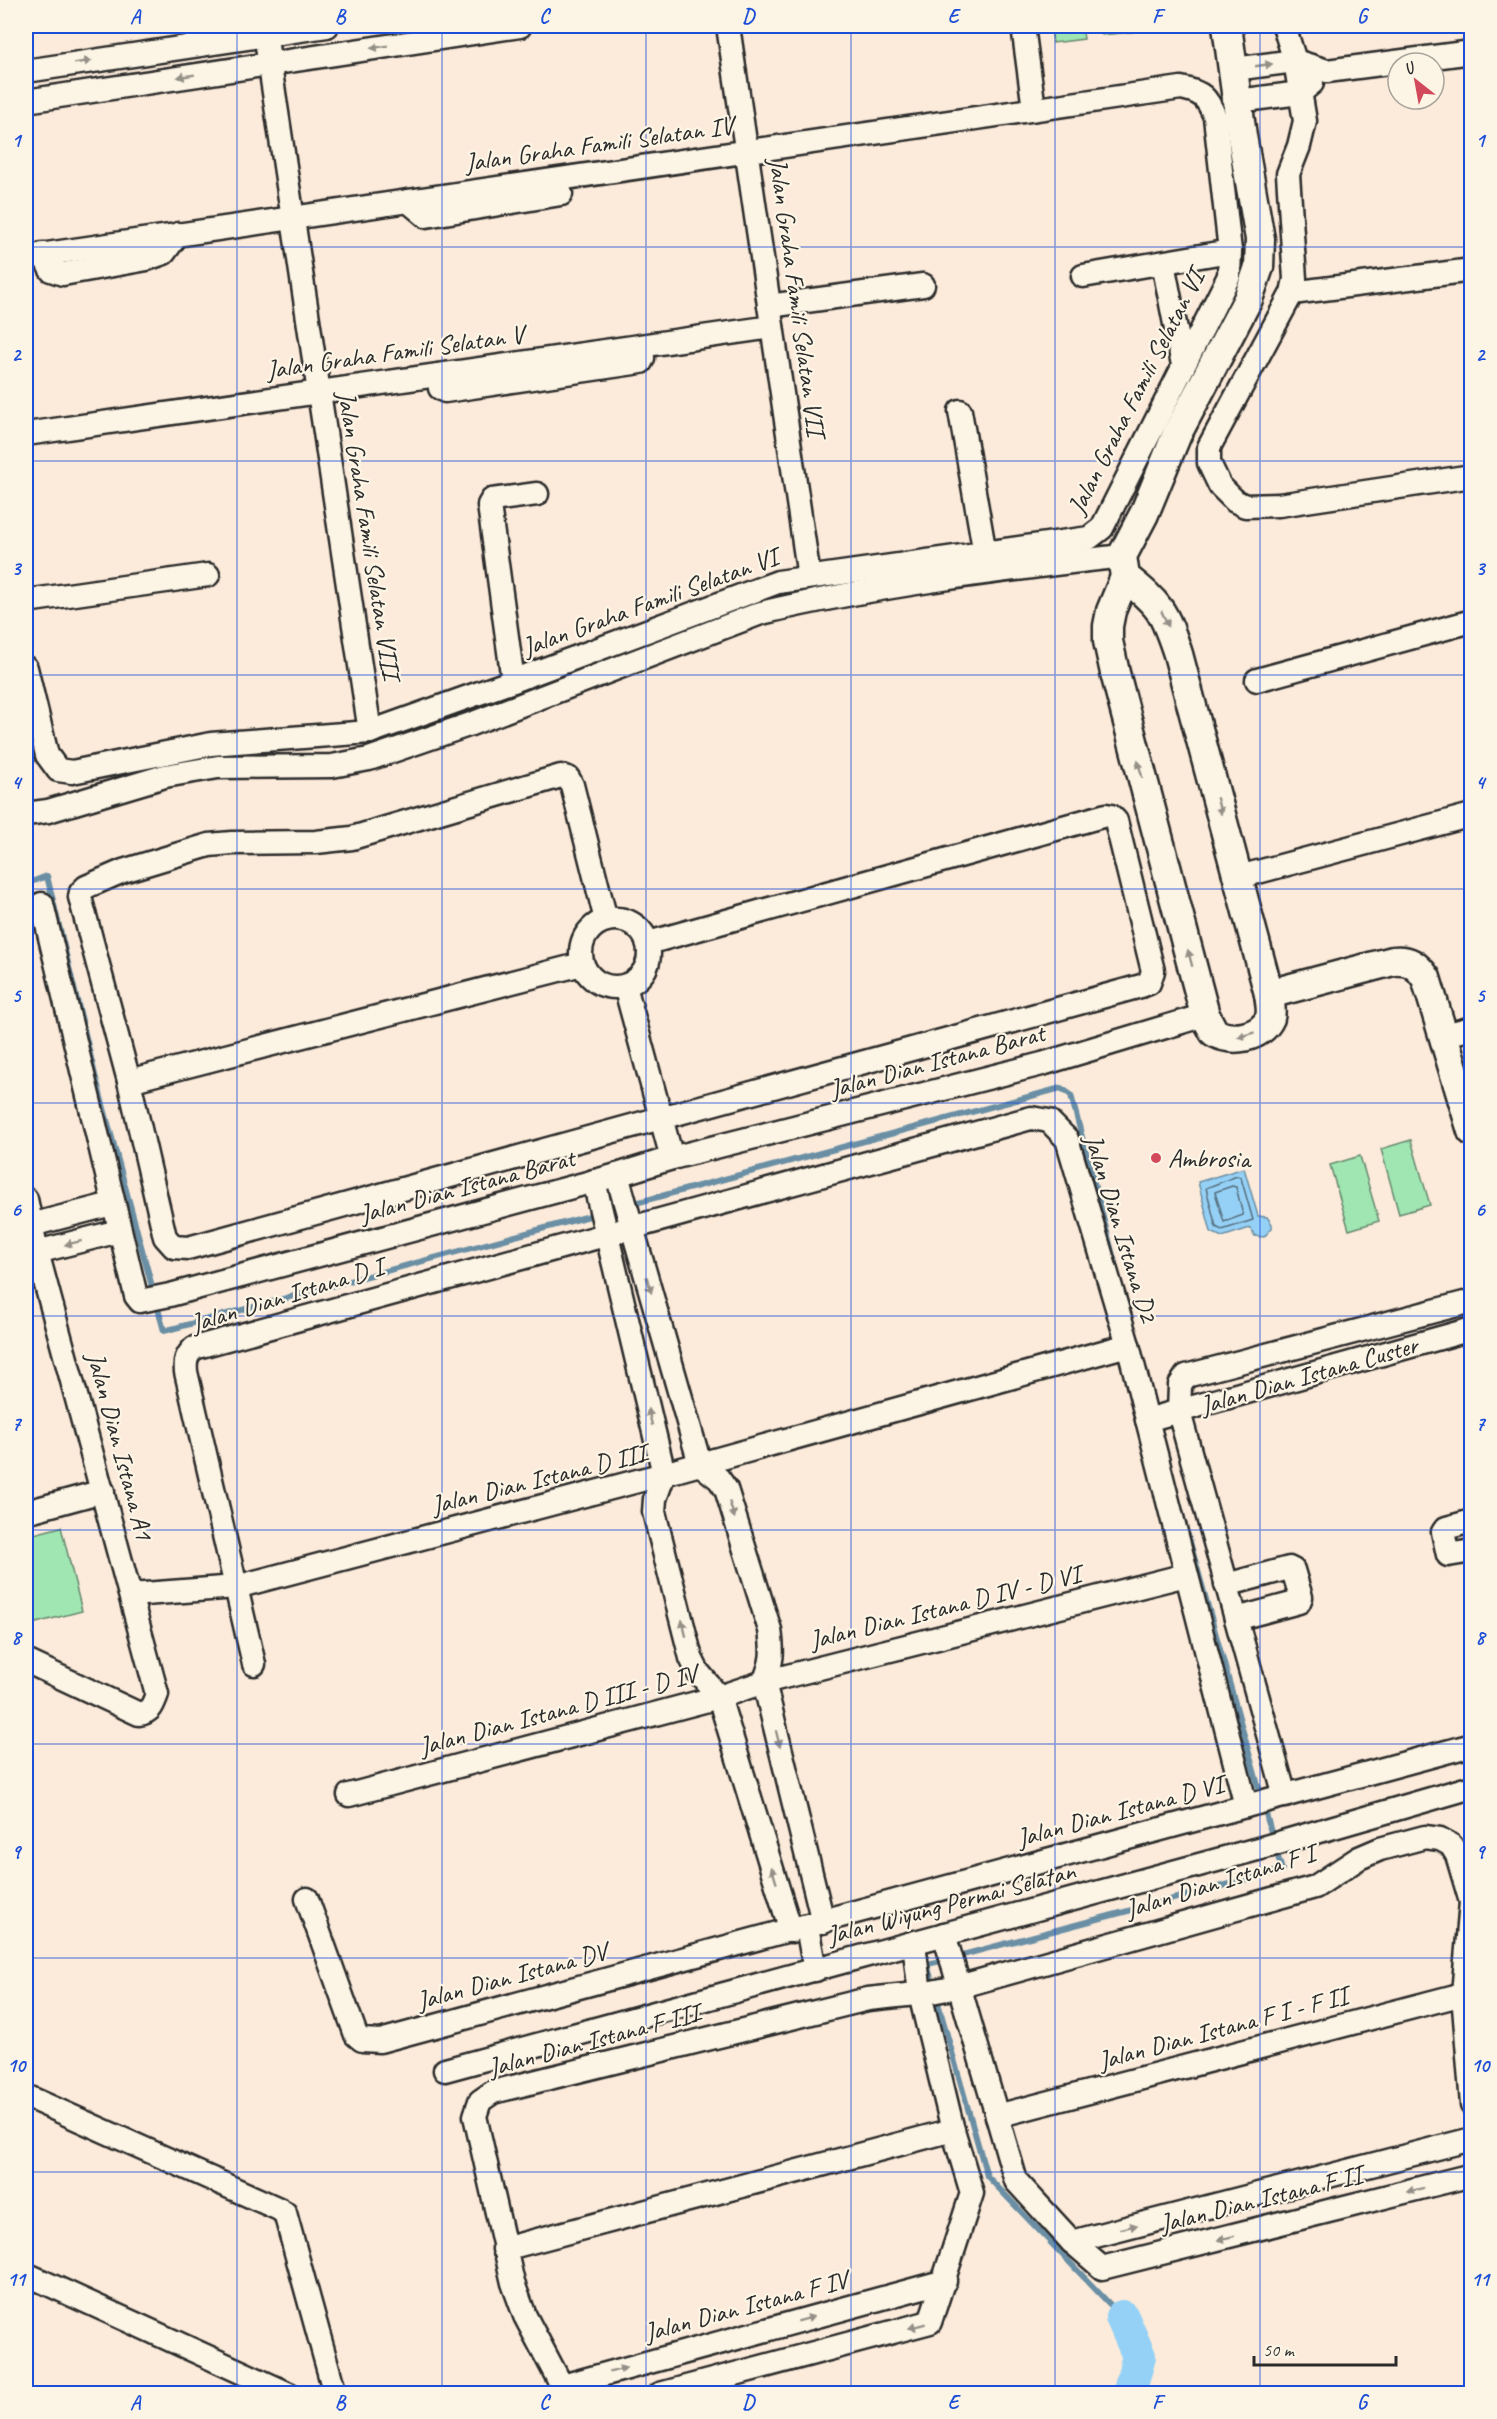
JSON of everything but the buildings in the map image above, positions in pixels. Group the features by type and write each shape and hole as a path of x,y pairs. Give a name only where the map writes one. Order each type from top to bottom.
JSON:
{"street":[{"path":"26,71 265,30 327,26"},
{"path":"26,101 520,26"},
{"name":"Jalan Graha Famili Selatan VII","path":"728,26 809,577"},
{"path":"1023,26 1034,109"},
{"path":"1124,566 1167,621 1239,877 1269,994 1271,1017 1265,1025 1251,1035 1240,1038 1220,1036 1211,1029 1205,1015 1108,641 1111,611 1124,566 1144,514 1177,434 1248,299 1259,267 1260,239 1227,26"},
{"path":"1284,26 1295,61 1305,121 1287,182 1295,279 1292,293 1209,447 1209,462 1225,492 1245,506 1264,507 1472,476"},
{"name":"Jalan Graha Famili Selatan VIII","path":"265,30 370,732"},
{"path":"1234,69 1295,61 1327,71 1472,52"},
{"path":"1238,101 1300,93 1327,71"},
{"name":"Jalan Graha Famili Selatan IV","path":"34,255 1181,88"},
{"name":"Jalan Graha Famili Selatan VI","path":"26,668 47,755 51,762 63,772 212,744 370,732 778,582 1080,540 1098,534 1228,276 1230,251 1215,117 1200,93 1181,88"},
{"path":"1083,276 1230,251"},
{"path":"1163,263 1183,365"},
{"path":"1292,293 1472,270"},
{"name":"Jalan Graha Famili Selatan V","path":"26,434 642,346 771,316 923,285"},
{"path":"960,411 985,554"},
{"path":"513,681 489,505 492,501 537,494"},
{"path":"26,814 48,812 165,776 218,767 332,766 369,759 471,724 770,611 970,576 1124,566"},
{"path":"26,601 208,575"},
{"path":"1257,680 1472,621"},
{"path":"606,920 572,785 568,777 561,776 352,838 316,842 232,843 209,846 123,871 86,887 80,897 129,1081 165,1237 174,1247 188,1248 1141,986 1149,982 1153,971 1116,821 1106,815 648,943"},
{"path":"1239,877 1472,815"},
{"name":"Jalan Dian Istana Barat","path":"42,904 112,1204 135,1296 140,1301 619,1181 672,1158 1042,1064 1205,1015"},
{"path":"619,919 631,923 642,932 648,943 649,956 645,969 637,979 625,986 612,987 599,983 589,975 582,964 581,950 585,937 594,926 606,920 619,919"},
{"path":"1269,994 1402,960 1419,967 1426,978 1445,1035 1472,1131"},
{"path":"129,1081 582,964"},
{"path":"625,986 672,1158"},
{"path":"1445,1035 1472,1028"},
{"name":"Jalan Dian Istana D2","path":"632,1224 1030,1118 1049,1121 1067,1139 1128,1345 664,1474"},
{"path":"619,1181 700,1464 719,1479 726,1489 770,1630 773,1650 772,1664 764,1682 815,1970"},
{"path":"596,1187 664,1474"},
{"name":"Jalan Dian Istana A1","path":"26,1199 31,1251 103,1491 157,1694 152,1708 146,1713 139,1714 26,1661"},
{"path":"28,1227 112,1204"},
{"name":"Jalan Dian Istana D I","path":"254,1664 186,1372 185,1362 188,1354 194,1348 632,1224"},
{"path":"31,1251 120,1231"},
{"path":"1472,1301 1186,1376 1180,1385 1178,1412 1236,1619 1266,1801 1472,1745"},
{"name":"Jalan Dian Istana Custer","path":"1150,1419 1472,1329"},
{"name":"Jalan Dian Istana D VI","path":"807,1927 1266,1801 1186,1575 1150,1419 1128,1345"},
{"name":"Jalan Dian Istana D III","path":"131,1596 236,1587 664,1474"},
{"name":"Jalan Dian Istana D III","path":"664,1474 655,1499 654,1512 691,1658 698,1672 719,1697"},
{"path":"26,1512 103,1491"},
{"path":"1471,1522 1446,1528 1443,1532 1448,1555 1472,1551"},
{"path":"1226,1585 1289,1568 1293,1570 1301,1597 1299,1602 1236,1619"},
{"name":"Jalan Dian Istana D IV - D VI","path":"719,1697 764,1682 1186,1575"},
{"name":"Jalan Dian Istana D III - D IV","path":"349,1795 719,1697 807,1927"},
{"name":"Jalan Wiyung Permai Selatan","path":"445,2070 914,1943 945,1939 1472,1787"},
{"name":"Jalan Dian Istana F I","path":"923,1994 955,1983 1315,1887 1359,1858 1380,1849 1425,1837 1440,1839 1451,1845 1457,1855 1471,1902 1463,1994"},
{"name":"Jalan Dian Istana DV","path":"307,1899 357,2035 362,2040 370,2042 807,1927"},
{"name":"Jalan Dian Istana F II","path":"945,1939 955,1983 1016,2181 1072,2242 1101,2267 1106,2268 1472,2175"},
{"path":"660,2394 929,2323 945,2281 972,2193 953,2130 914,1943"},
{"name":"Jalan Dian Istana F III","path":"564,2390 525,2316 504,2249 475,2116 476,2109 485,2096 493,2092 868,1999 923,1994"},
{"path":"1463,1994 1472,2105"},
{"name":"Jalan Dian Istana F I - F II","path":"997,2116 1463,1994"},
{"path":"26,2096 279,2209 287,2218 335,2394"},
{"path":"504,2249 953,2130"},
{"name":"Jalan Dian Istana F II","path":"1072,2242 1472,2139"},
{"path":"26,2274 289,2394"},
{"name":"Jalan Dian Istana F IV","path":"564,2390 945,2281"}],"green space":[{"path":"1051,26 1082,26 1084,39 1053,43"},
{"path":"1101,26 1132,26 1133,32 1102,35"},
{"path":"1411,1140 1430,1205 1399,1214 1381,1149"},
{"path":"1360,1156 1379,1221 1349,1230 1330,1165"},
{"path":"61,1527 82,1611 32,1624 26,1599 26,1536"}],"water":[{"path":"1244,1168 1258,1216 1267,1217 1272,1228 1264,1237 1255,1236 1250,1228 1222,1237 1211,1232 1198,1182"}],"waterway":[{"path":"26,884 47,876 95,1075 164,1331 597,1214"},
{"path":"606,1211 1061,1088 1071,1095 1116,1267"},
{"path":"1188,1535 1261,1796"},
{"path":"1264,1806 1273,1840"},
{"path":"955,1957 1282,1870 1276,1850"},
{"path":"946,1960 927,1964 987,2176 1122,2317"},
{"path":"1122,2317 1139,2356 1129,2394"}],"place":[{"name":"Ambrosia","path":"1156,1158"}]}
